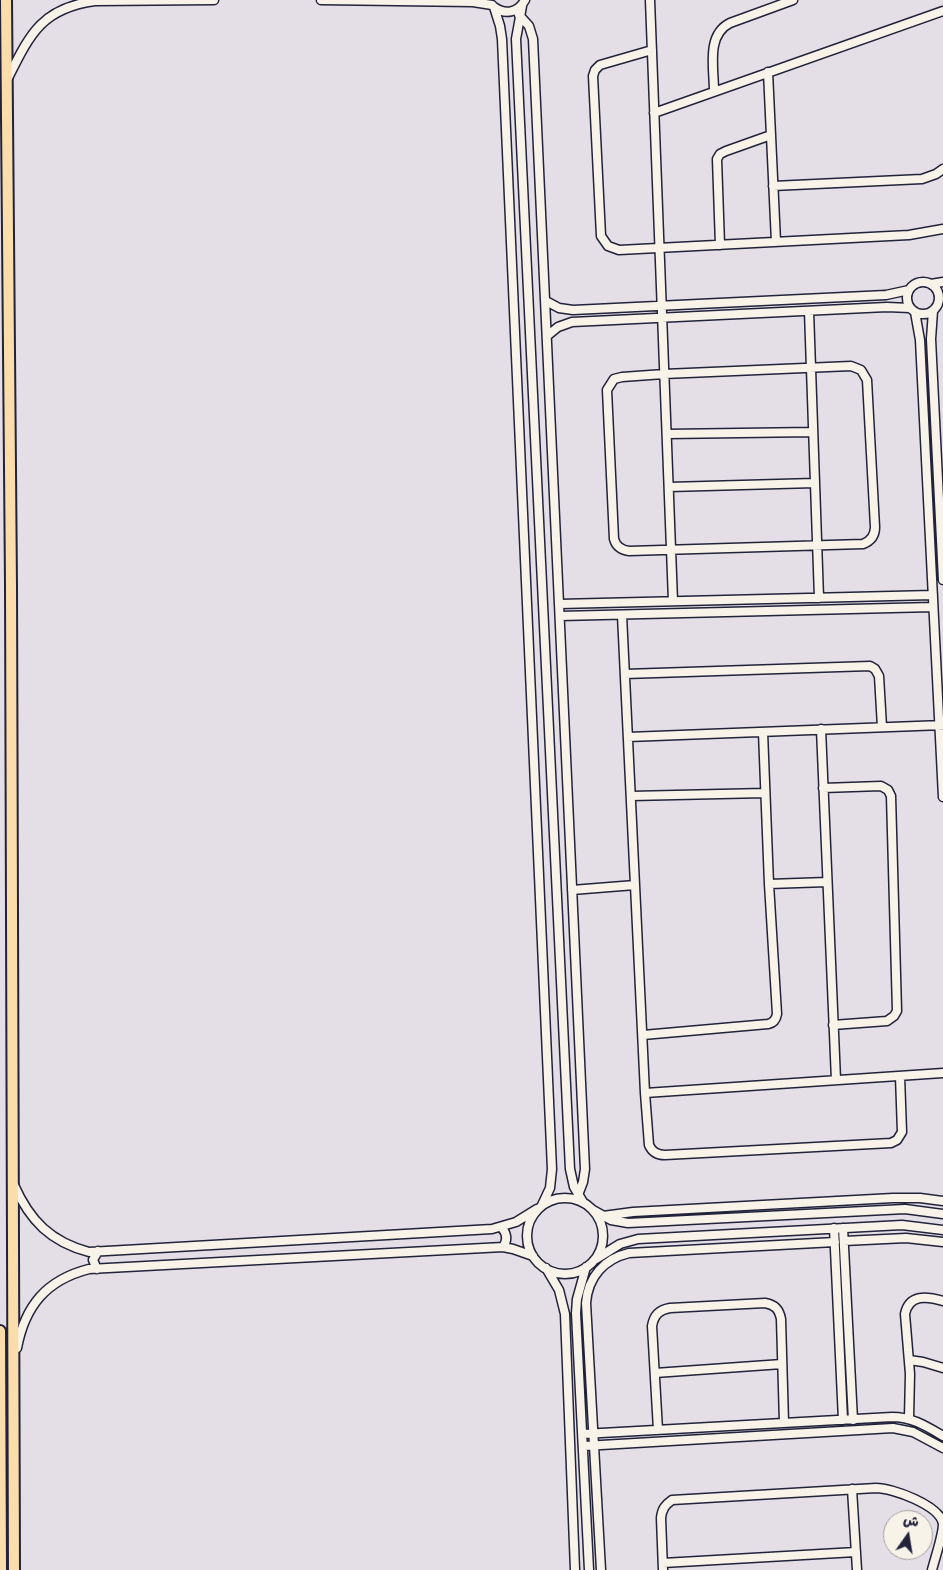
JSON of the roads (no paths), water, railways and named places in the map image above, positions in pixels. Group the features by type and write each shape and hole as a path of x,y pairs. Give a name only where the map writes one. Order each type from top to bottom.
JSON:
{"main road":[{"path":"6,0 11,566 14,1570"},
{"path":"0,1331 1,1570"},
{"path":"0,1488 7,1492 14,1489"},
{"path":"0,1505 9,1510 14,1520"}],"street":[{"path":"7,80 27,42 40,24 66,8 80,3 95,1 214,0"},
{"path":"321,0 473,2 492,4 498,10 508,12 514,11 525,2"},
{"path":"650,0 673,601"},
{"path":"714,91 714,42 721,28 792,0"},
{"path":"525,2 519,16 516,39 570,1169 571,1178 583,1202"},
{"path":"492,4 500,26 503,49 552,1169 550,1188 540,1207 533,1215 528,1228 528,1243 533,1256"},
{"path":"654,113 943,10"},
{"path":"519,16 529,26 533,39 585,1168 583,1182 578,1195"},
{"path":"652,50 600,65 594,72 603,240 608,246 615,249 776,242 916,234 943,229"},
{"path":"768,72 776,242"},
{"path":"720,244 716,166 718,156 726,151 771,135"},
{"path":"773,186 914,180 929,176 943,169"},
{"path":"943,282 930,284 920,282 909,290 907,298 920,340 933,607 941,725 943,797"},
{"path":"547,336 558,327 572,322 892,307 912,310 922,315 933,311 941,298 930,284"},
{"path":"546,301 558,308 573,310 886,295 909,290"},
{"path":"809,311 819,598"},
{"path":"933,311 931,339 943,580"},
{"path":"854,366 861,370 866,376 875,527 872,538 863,544 629,551 619,547 615,542 608,394 610,382 617,378 664,374 854,366"},
{"path":"667,434 813,432"},
{"path":"669,486 815,483"},
{"path":"559,604 933,595"},
{"path":"560,616 933,607"},
{"path":"622,615 645,1093 649,1145 652,1151 658,1154 890,1143 899,1138 902,1132 900,1076"},
{"path":"625,674 870,666 877,671 879,676 882,727"},
{"path":"628,737 941,725"},
{"path":"821,729 836,1080"},
{"path":"643,1035 768,1024 774,1021 777,1014 769,884 763,732"},
{"path":"823,788 881,786 888,790 891,796 896,1011 894,1016 887,1021 833,1025"},
{"path":"631,796 765,793"},
{"path":"769,884 827,882"},
{"path":"572,890 635,885"},
{"path":"645,1093 943,1074"},
{"path":"12,1181 25,1207 49,1233 64,1243 89,1252 492,1229 516,1222 549,1201 562,1198 576,1199 611,1220 628,1224 905,1209 943,1214"},
{"path":"603,1216 638,1211 893,1198 920,1198 943,1201"},
{"path":"593,1210 598,1216 603,1230 602,1245 596,1259"},
{"path":"13,1368 23,1322 37,1300 65,1278 97,1269 502,1247 513,1248 533,1256 546,1268 554,1272 570,1274 586,1267 620,1244 638,1239 902,1225 943,1230"},
{"path":"501,1227 506,1236 506,1242 502,1247"},
{"path":"834,1228 843,1420"},
{"path":"844,1228 853,1420"},
{"path":"844,1241 906,1238 943,1242"},
{"path":"601,1570 586,1303 590,1283 597,1272 617,1256 629,1253 835,1242"},
{"path":"97,1269 93,1260 98,1251"},
{"path":"586,1267 577,1299 576,1312 589,1570"},
{"path":"546,1268 559,1290 565,1314 575,1570"},
{"path":"909,1418 910,1389 906,1308 915,1299 921,1297 943,1301"},
{"path":"658,1430 652,1326 653,1319 657,1313 663,1309 670,1308 765,1303 771,1304 780,1313 784,1424"},
{"path":"909,1360 943,1368"},
{"path":"655,1373 782,1364"},
{"path":"583,1434 887,1417 909,1418 943,1436"},
{"path":"812,1422 813,1433"},
{"path":"584,1446 893,1428 918,1434 943,1448"},
{"path":"856,1552 663,1567 662,1510 672,1500 852,1489 876,1488 893,1490 938,1513 941,1518 943,1530 932,1570"},
{"path":"852,1489 857,1570"}]}
